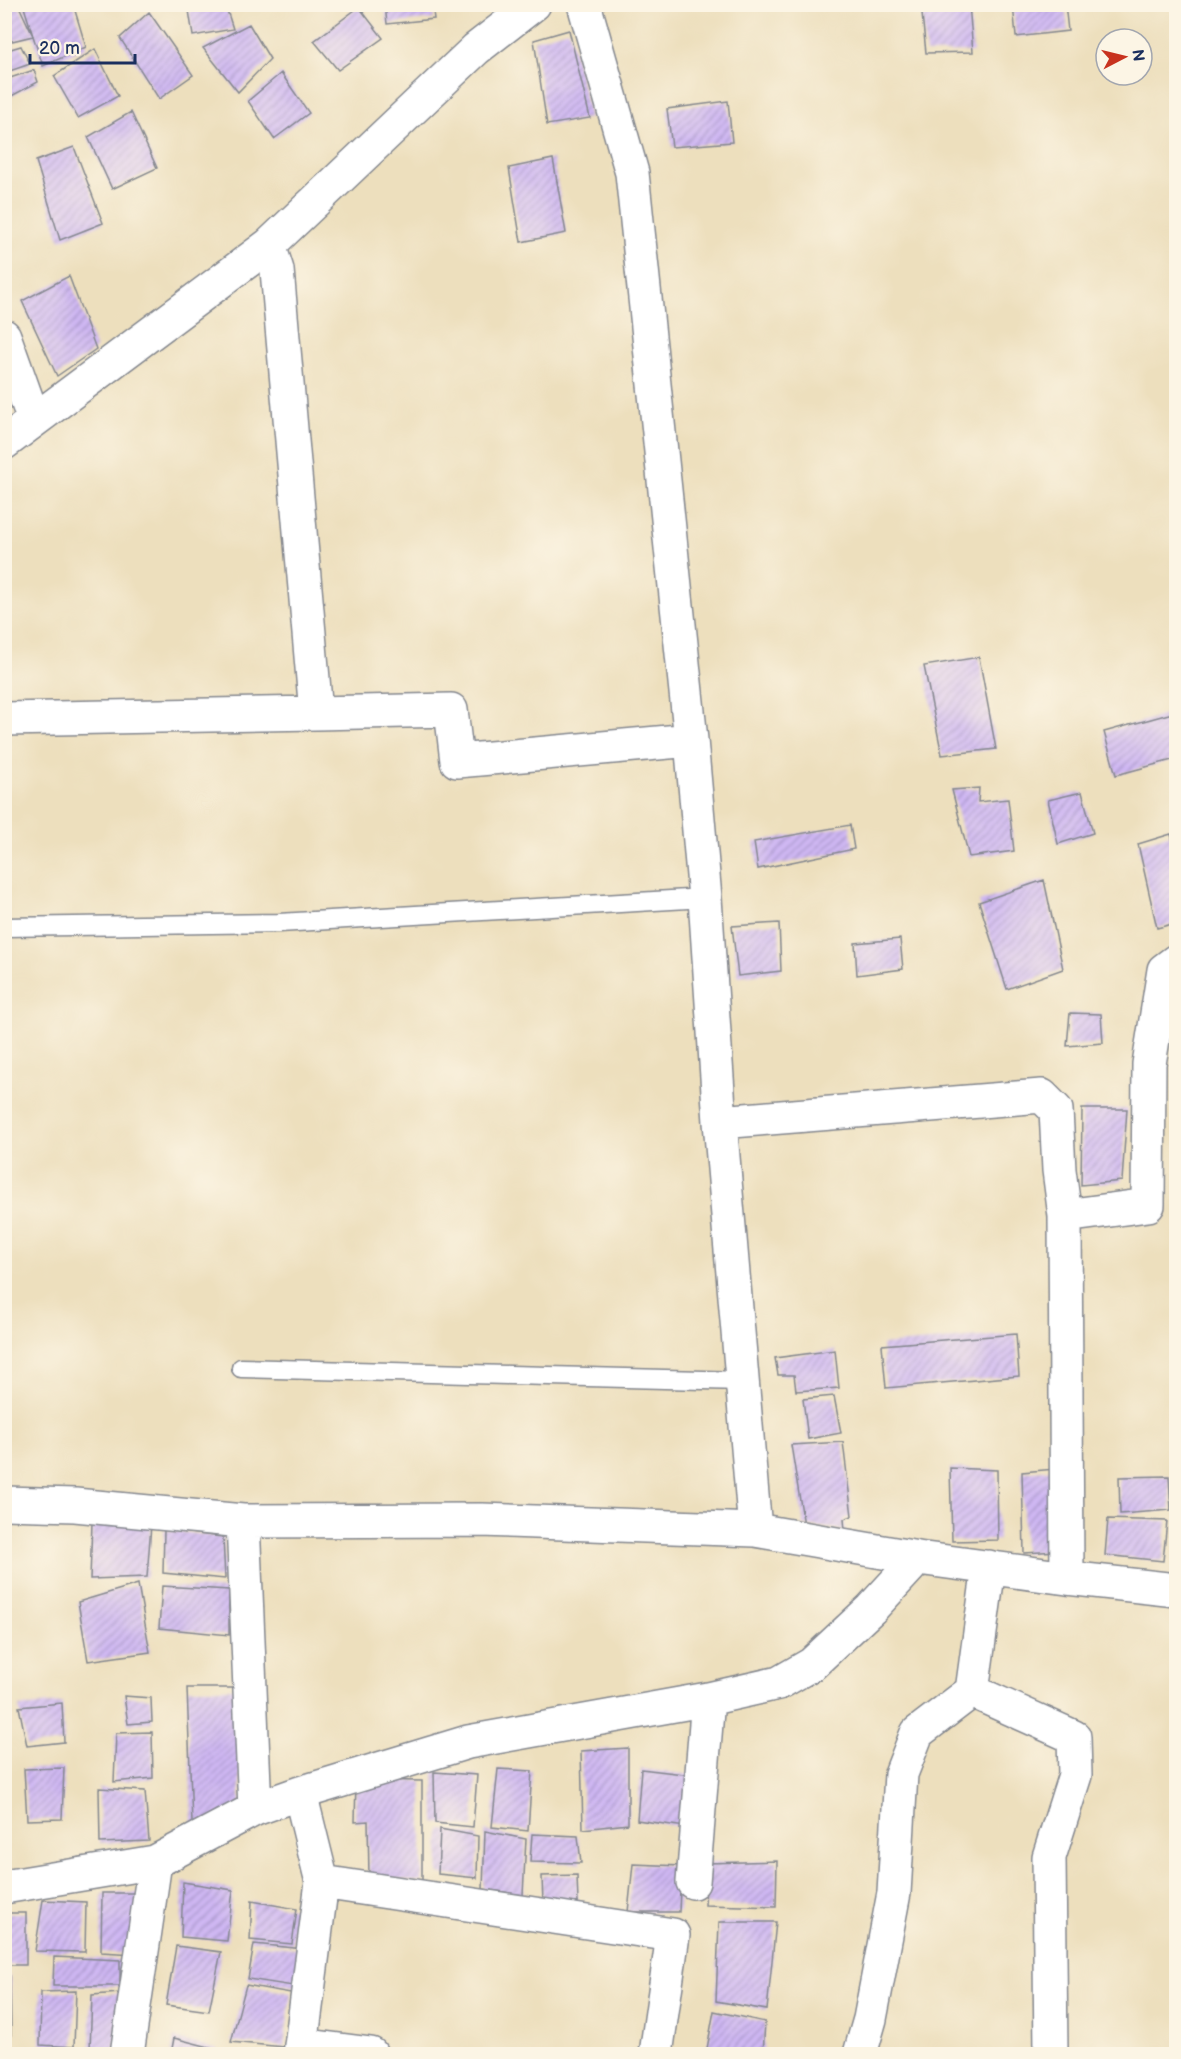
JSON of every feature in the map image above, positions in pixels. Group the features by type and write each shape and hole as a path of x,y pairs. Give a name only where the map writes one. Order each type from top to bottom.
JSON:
{"street":[{"path":"4,443 269,245 476,50 534,4"},
{"path":"584,4 632,173 691,740 705,898 720,1122 755,1530"},
{"path":"269,245 278,270 316,713"},
{"path":"4,336 34,420"},
{"path":"4,719 451,710 457,761 691,740"},
{"path":"1065,1216 1148,1205 1149,1064 1164,970 1176,961"},
{"path":"720,1122 1042,1096 1056,1110 1059,1170 1065,1216 1067,1578"},
{"path":"4,1503 75,1505 243,1521 482,1521 755,1530 918,1558 1176,1590"},
{"path":"243,1521 255,1809"},
{"path":"4,1887 156,1862 255,1809 468,1742 708,1699 779,1683 812,1664 870,1609 918,1558"},
{"path":"860,2055 870,2019 894,1893 901,1774 917,1733 972,1691 988,1567"},
{"path":"972,1691 1074,1737 1075,1775 1049,1857 1051,2055"},
{"path":"693,1882 708,1699"},
{"path":"300,1793 322,1882 300,2050 371,2055"},
{"path":"127,2055 156,1862"},
{"path":"322,1882 673,1935 656,2055"}],"lane":[{"path":"4,927 279,923 705,898"},
{"path":"241,1368 742,1381"}],"building":[{"path":"4,4 18,4 33,36 4,43"},
{"path":"23,4 73,4 86,47 43,66"},
{"path":"188,4 225,4 233,29 193,36"},
{"path":"385,4 432,4 434,19 387,24"},
{"path":"452,4 489,4 489,6 452,11"},
{"path":"921,4 969,4 973,52 926,53"},
{"path":"1013,4 1065,4 1068,31 1016,37"},
{"path":"359,7 383,38 338,70 314,41"},
{"path":"149,12 193,75 159,99 120,38"},
{"path":"249,24 270,59 238,92 203,48"},
{"path":"569,30 590,118 547,125 534,40"},
{"path":"21,46 30,64 4,73 4,51"},
{"path":"95,49 118,96 78,118 54,76"},
{"path":"34,70 38,82 4,100 4,80"},
{"path":"281,73 309,113 274,139 248,101"},
{"path":"728,101 732,142 672,147 667,109"},
{"path":"131,112 157,168 112,189 88,137"},
{"path":"74,147 103,223 60,240 36,161"},
{"path":"553,159 566,233 521,242 509,168"},
{"path":"69,276 96,349 57,376 22,301"},
{"path":"979,657 996,749 942,755 924,666"},
{"path":"1176,712 1176,759 1116,775 1104,732"},
{"path":"979,788 978,802 1008,799 1014,851 969,857 952,790"},
{"path":"1082,792 1093,833 1058,844 1048,800"},
{"path":"850,825 854,849 758,869 754,842"},
{"path":"1171,834 1176,854 1176,923 1157,928 1138,844"},
{"path":"1044,880 1063,969 1007,989 979,902"},
{"path":"779,923 781,971 738,976 732,926"},
{"path":"900,939 903,969 857,975 855,943"},
{"path":"1070,1013 1101,1014 1103,1043 1067,1046"},
{"path":"1082,1109 1127,1109 1122,1181 1081,1185"},
{"path":"1016,1334 1019,1376 886,1388 882,1345"},
{"path":"835,1350 839,1388 796,1391 794,1375 778,1375 775,1358"},
{"path":"834,1396 841,1433 808,1439 803,1399"},
{"path":"843,1442 852,1516 844,1519 845,1530 804,1525 791,1445"},
{"path":"950,1468 997,1470 998,1540 952,1541"},
{"path":"1055,1469 1058,1551 1024,1553 1022,1472"},
{"path":"1169,1476 1171,1510 1120,1514 1119,1477"},
{"path":"1108,1519 1167,1521 1163,1561 1105,1555"},
{"path":"92,1522 151,1525 147,1577 90,1579"},
{"path":"164,1530 223,1537 225,1579 163,1573"},
{"path":"138,1584 150,1652 88,1661 78,1602"},
{"path":"162,1586 229,1590 229,1635 159,1628"},
{"path":"187,1688 240,1688 240,1817 192,1823"},
{"path":"124,1696 151,1698 152,1722 128,1724"},
{"path":"62,1703 64,1742 27,1746 19,1707"},
{"path":"152,1732 153,1778 114,1782 116,1733"},
{"path":"628,1748 628,1824 583,1829 581,1751"},
{"path":"64,1768 62,1819 27,1820 24,1769"},
{"path":"498,1769 532,1771 528,1831 492,1827"},
{"path":"641,1769 692,1775 692,1828 637,1820"},
{"path":"434,1772 477,1775 473,1827 435,1823"},
{"path":"356,1780 422,1781 422,1882 369,1877 368,1821 355,1822"},
{"path":"99,1788 145,1791 149,1841 100,1843"},
{"path":"440,1829 478,1836 477,1878 438,1874"},
{"path":"485,1831 526,1839 523,1895 483,1889"},
{"path":"532,1834 578,1836 581,1863 530,1862"},
{"path":"777,1861 776,1907 705,1905 707,1863"},
{"path":"633,1864 681,1866 679,1912 628,1912"},
{"path":"577,1875 578,1903 543,1903 542,1876"},
{"path":"183,1882 233,1890 227,1941 181,1937"},
{"path":"102,1893 138,1893 135,1954 101,1952"},
{"path":"43,1900 86,1902 85,1952 35,1951"},
{"path":"252,1901 297,1909 292,1944 250,1940"},
{"path":"4,1913 26,1913 26,1965 4,1965"},
{"path":"719,1922 776,1922 767,2010 716,2001"},
{"path":"254,1944 304,1949 299,1987 248,1979"},
{"path":"176,1946 221,1952 209,2011 166,2005"},
{"path":"54,1957 120,1960 120,1986 53,1986"},
{"path":"4,1976 10,1976 11,2035 4,2035"},
{"path":"246,1985 291,1993 284,2047 231,2042"},
{"path":"76,1991 74,2047 40,2045 41,1992"},
{"path":"121,1993 114,2054 90,2050 92,1995"},
{"path":"714,2011 765,2022 763,2054 706,2054"},
{"path":"174,2038 217,2049 216,2054 171,2054"}]}
